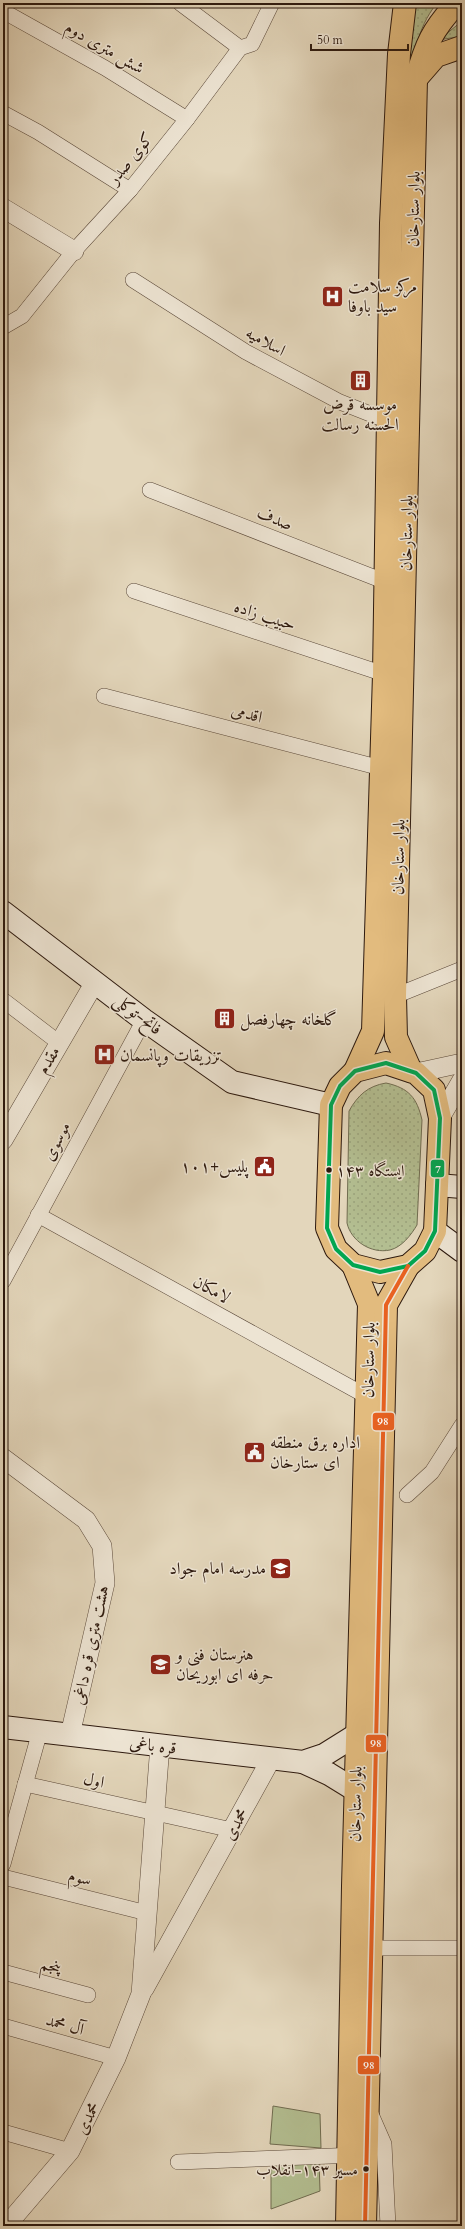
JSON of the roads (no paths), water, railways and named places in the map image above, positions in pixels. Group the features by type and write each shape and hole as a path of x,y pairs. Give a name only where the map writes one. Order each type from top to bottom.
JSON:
{"main road":[{"name":"بلوار ستارخان","path":"355,1071 373,1031 382,768 392,215 399,54 405,3"},
{"name":"بلوار ستارخان","path":"414,1072 396,1037 395,996 416,79 424,50 438,24 457,3"},
{"path":"416,79 436,56 462,47"},
{"name":"فاتح-توکلی","path":"5,918 95,982 144,1020 232,1082 331,1105"},
{"path":"386,1063 414,1072 434,1090 440,1118 435,1231 425,1251 408,1266 380,1272 353,1265 336,1249 327,1228 331,1105 340,1086 355,1071 386,1063"},
{"path":"437,1185 462,1187"},
{"path":"435,1231 462,1251"},
{"name":"بلوار ستارخان","path":"353,1265 369,1304 366,1736 357,2155 365,2226"},
{"name":"بلوار ستارخان","path":"366,1736 386,1305 408,1266"},
{"name":"قره باغی","path":"3,1726 303,1762 365,1791"},
{"name":"قره باغی","path":"303,1762 324,1755 366,1736"},
{"name":"بلوار ستارخان","path":"347,2226 357,2155 368,2106 372,1948 365,1791"}],"street":[{"path":"180,3 240,48"},
{"name":"کوی صدر","path":"3,328 22,316 74,251 130,190 187,119 240,48 252,44 272,3"},
{"name":"شش متری دوم","path":"3,11 105,68 187,119"},
{"path":"3,113 38,132 130,190"},
{"path":"3,208 74,251"},
{"name":"اسلامیه","path":"133,280 246,352 340,402 388,421"},
{"name":"صدف","path":"150,490 386,582"},
{"name":"حبیب زاده","path":"134,591 384,674"},
{"name":"اقدمی","path":"104,696 382,768"},
{"path":"395,996 462,969"},
{"name":"مقدم","path":"3,1140 58,1042 95,982"},
{"path":"3,1000 58,1042"},
{"name":"موسوی","path":"3,1281 144,1020"},
{"path":"414,1072 462,1063"},
{"path":"440,1118 462,1080"},
{"name":"لامکان","path":"38,1215 368,1397"},
{"path":"407,1495 432,1472 462,1425"},
{"name":"هشت متری قره داغی","path":"3,1458 86,1520 102,1546 105,1583 70,1735"},
{"path":"3,1864 40,1731"},
{"name":"محمدی","path":"141,1994 160,1745"},
{"name":"محمدی","path":"6,2226 70,2151 116,2058 141,1994 271,1759"},
{"name":"اول","path":"25,1784 232,1830"},
{"name":"سوم","path":"3,1878 147,1913"},
{"path":"372,1948 462,1948"},
{"name":"پنجم","path":"3,1972 88,1995"},
{"name":"آل محمد","path":"3,2026 116,2058"},
{"path":"368,2106 384,2144 388,2226"},
{"path":"3,2132 70,2151"},
{"path":"178,2162 357,2155"}],"place":[{"name":"مرکز سلامت سید باوفا","path":"332,296"},
{"name":"موسسه قرض الحسنه رسالت","path":"360,380"},
{"name":"گلخانه چهارفصل","path":"224,1019"},
{"name":"تزریقات وپانسمان","path":"105,1055"},
{"name":"پلیس+۱۰۱","path":"264,1166"},
{"name":"ایستگاه ۱۴۳","path":"329,1170"},
{"name":"اداره برق منطقه ای ستارخان","path":"255,1452"},
{"name":"مدرسه امام جواد","path":"281,1568"},
{"name":"هنرستان فنی و حرفه ای ابوریحان","path":"161,1664"},
{"name":"مسیر ۱۴۳-انقلاب","path":"366,2169"}]}
